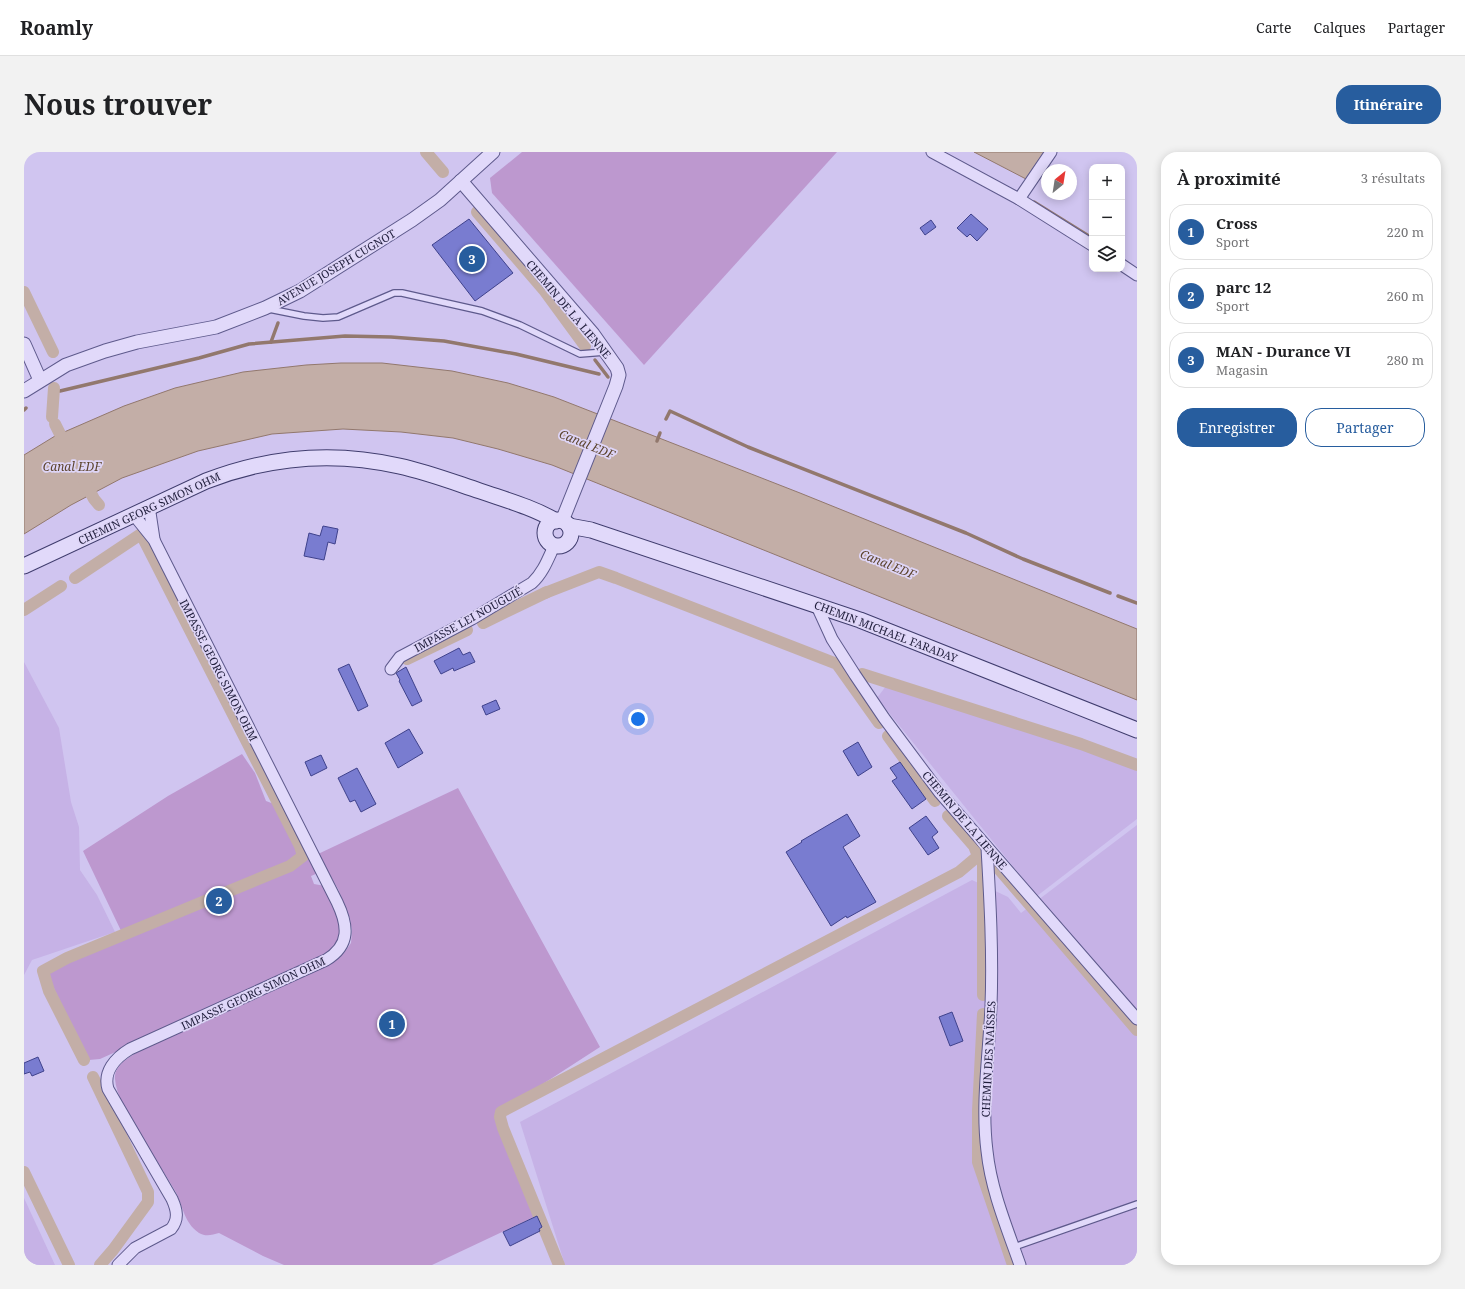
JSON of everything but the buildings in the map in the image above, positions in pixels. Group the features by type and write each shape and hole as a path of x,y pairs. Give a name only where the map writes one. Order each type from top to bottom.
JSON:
{"main road":[{"name":"CHEMIN GEORG SIMON OHM","path":"24,566 194,486 237,470 264,463 311,458 358,459 421,471 538,511 562,523"},
{"name":"CHEMIN GEORG SIMON OHM","path":"488,494 528,515 556,540"},
{"path":"562,523 571,534 556,540 545,530 549,524 562,523"},
{"name":"CHEMIN MICHAEL FARADAY","path":"562,523 591,530 816,604 1137,730"},
{"name":"CHEMIN MICHAEL FARADAY","path":"556,540 594,538 631,544"}],"street":[{"name":"AVENUE JOSEPH CUGNOT","path":"24,391 66,365 105,351 137,342 216,326 265,308 300,291 412,220 440,200 493,152"},
{"path":"932,152 1019,199 1089,243"},
{"path":"1019,199 1051,152"},
{"name":"CHEMIN DE LA LIENNE","path":"461,181 593,334 618,372 616,386 568,503 562,523"},
{"path":"1125,267 1137,276"},
{"path":"24,344 40,380"},
{"name":"IMPASSE GEORG SIMON OHM","path":"149,506 154,540"},
{"name":"IMPASSE GEORG SIMON OHM","path":"118,1265 135,1248 171,1229 177,1214 172,1199 108,1090 108,1074 113,1063 122,1054 130,1050 326,960 339,949 346,934 345,923 337,902 154,540 133,514"},
{"name":"IMPASSE LEI NOUGUIÉ","path":"391,669 400,657 472,619 532,583 542,571 556,540"},
{"name":"CHEMIN DE LA LIENNE","path":"816,604 832,639 855,675 884,718 940,794 1137,1019"},
{"name":"CHEMIN DES NAÏSSES","path":"987,848 990,914 991,1005 985,1097 986,1143 990,1172 1020,1265"}],"lane":[{"path":"265,308 304,316 322,318 338,317 394,293 402,292 482,311 520,325 580,354 606,352"},
{"path":"1014,1247 1137,1204"}],"shaded area":[{"path":"522,152 837,152 644,365 492,193 490,178"},
{"path":"24,662 59,728 71,802 79,827 80,870 97,895 115,932 32,960 24,975"},
{"path":"886,686 1072,743 1137,768 1137,819 1037,896 877,698"},
{"path":"242,754 255,773 266,801 282,807 318,873 311,876 314,884 325,886 339,916 340,938 326,957 100,1059 89,1060 46,972 124,937 83,851 168,796"},
{"path":"458,788 600,1047 501,1111 536,1216 432,1265 284,1265 263,1256 219,1233 207,1235 199,1233 186,1218 174,1189 123,1105 117,1091 115,1074 117,1070 123,1062 140,1051 316,970 344,953 351,943 352,931 350,919 338,889 318,854"},
{"path":"1137,825 1137,1265 565,1265 520,1122 972,880 1008,897 1021,913"},
{"path":"24,1198 55,1265 24,1265"}],"water":[{"path":"974,152 1044,152 1026,179"},
{"name":"Canal EDF","path":"382,363 452,371 508,383 554,397 800,493 1137,629 1137,700 552,465 498,449 453,438 401,432 343,429 272,434 198,451 122,478 71,505 24,534 24,455 55,436 124,406 175,388 243,372 306,365"}],"waterway":[{"path":"426,152 443,172"},
{"path":"1034,202 1089,236"},
{"path":"477,212 544,290 585,346"},
{"path":"24,292 53,352"},
{"path":"271,342 278,323"},
{"path":"60,391 199,358 249,344 345,336 391,337 444,341 516,354 599,374"},
{"path":"595,360 608,377"},
{"path":"52,417 54,388"},
{"path":"666,419 670,411 748,447 966,533 1023,559 1110,593"},
{"path":"55,424 67,448"},
{"path":"657,441 660,433"},
{"path":"84,480 94,499 99,505"},
{"path":"75,578 141,534 300,846 303,856 290,866 67,958 43,971 49,991 84,1060"},
{"path":"545,593 599,572 837,664 879,723"},
{"path":"24,610 61,586"},
{"path":"483,623 547,592"},
{"path":"1118,596 1137,603"},
{"path":"407,659 467,630"},
{"path":"862,674 1081,744 1137,765"},
{"path":"888,736 935,801"},
{"path":"559,1265 503,1128 500,1117 501,1112 959,872 978,856 974,846 948,816"},
{"path":"978,856 983,861 983,995"},
{"path":"993,862 1137,1030"},
{"path":"983,1014 978,1111 978,1162 1013,1265"},
{"path":"93,1077 148,1192 148,1202 113,1250 100,1265"},
{"path":"24,1172 69,1265"}],"place":[{"name":"MAN - Durance VI","path":"472,259"},
{"name":"parc 12","path":"219,901"},
{"name":"Cross","path":"392,1024"}]}
